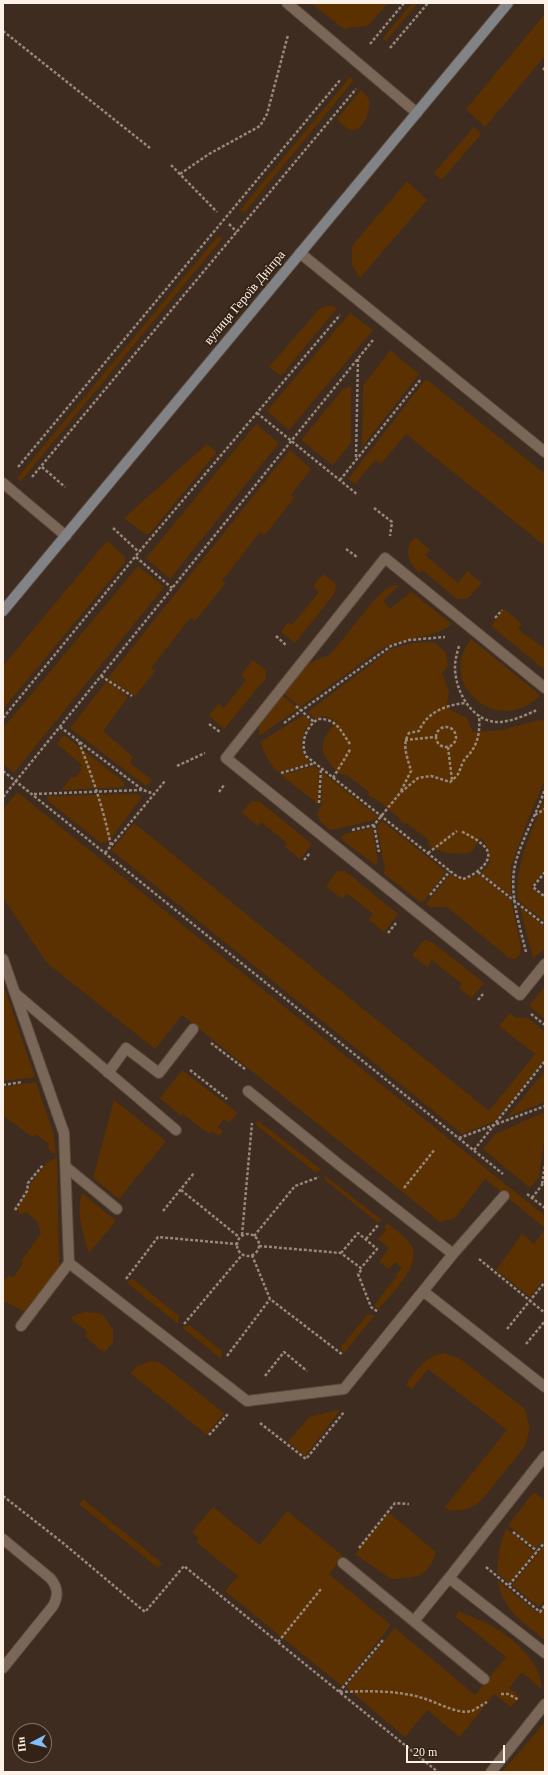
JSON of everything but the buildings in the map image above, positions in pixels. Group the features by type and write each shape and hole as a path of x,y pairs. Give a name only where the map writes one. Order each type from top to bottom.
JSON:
{"main road":[{"name":"вулиця Героїв Дніпра","path":"3,611 508,3"}],"lane":[{"path":"287,3 417,113"},
{"path":"300,253 545,452"},
{"path":"3,483 66,536"},
{"path":"545,688 385,558 226,758 520,995 545,964"},
{"path":"3,959 64,1133 66,1167 69,1263 21,1326"},
{"path":"15,994 176,1130"},
{"path":"108,1073 126,1048 159,1073 193,1029"},
{"path":"252,1094 342,1167 454,1254"},
{"path":"66,1167 117,1209"},
{"path":"69,1263 247,1401 344,1389 461,1245 504,1196"},
{"path":"423,1291 545,1387"},
{"path":"414,1621 545,1456"},
{"path":"3,1539 50,1578 56,1584 58,1591 57,1599 53,1606 3,1668"},
{"path":"344,1564 484,1679"},
{"path":"449,1578 545,1653"},
{"path":"491,1772 542,1708"}],"path":[{"path":"375,37 404,3"},
{"path":"390,48 428,3"},
{"path":"180,174 204,157 260,126 267,114 290,28"},
{"path":"3,31 150,148"},
{"path":"17,468 342,77"},
{"path":"27,483 42,467 360,84"},
{"path":"171,165 217,212"},
{"path":"229,224 237,232"},
{"path":"3,718 139,552 344,310"},
{"path":"3,797 386,324"},
{"path":"356,458 358,358"},
{"path":"340,480 356,458 435,363"},
{"path":"257,413 358,495"},
{"path":"42,467 65,487"},
{"path":"374,508 392,522"},
{"path":"114,528 139,552"},
{"path":"346,549 362,561"},
{"path":"136,557 172,588"},
{"path":"470,626 460,642 455,668 458,686 465,703 479,716 490,721 505,721 540,709"},
{"path":"282,725 391,646 409,640 444,637 455,634 470,626"},
{"path":"276,636 292,650"},
{"path":"101,676 132,696"},
{"path":"400,793 411,771 405,740 409,734 419,731 422,723 430,715 454,704 465,703"},
{"path":"374,825 400,793 418,778 431,776 450,782 456,778 461,771 463,761 475,746 480,729 479,716"},
{"path":"350,744 336,723 325,718 318,719 309,728 303,746 306,756 320,768 428,854 463,879 478,872 486,863 487,852 484,845 461,831"},
{"path":"209,724 223,734"},
{"path":"60,727 143,790 154,794"},
{"path":"443,727 450,727 456,735 453,745 448,747 438,744 436,737 438,731 443,727"},
{"path":"405,740 436,737"},
{"path":"79,741 97,792 111,846"},
{"path":"448,747 452,780"},
{"path":"333,778 351,748"},
{"path":"177,766 210,751 226,758"},
{"path":"254,780 316,763"},
{"path":"306,822 319,803 320,768"},
{"path":"3,771 509,1179"},
{"path":"105,853 165,781"},
{"path":"528,957 515,901 513,881 516,861 545,789"},
{"path":"33,794 143,790"},
{"path":"535,815 545,809"},
{"path":"428,854 457,831"},
{"path":"417,911 450,871"},
{"path":"478,872 545,925"},
{"path":"544,874 533,887 545,897"},
{"path":"207,1048 212,1043 258,1079 252,1094 242,1234"},
{"path":"172,1056 236,1106 252,1094"},
{"path":"474,1150 545,1061"},
{"path":"190,1070 194,1065"},
{"path":"459,1138 545,1106"},
{"path":"391,1205 435,1149"},
{"path":"15,1210 27,1191 28,1183 47,1159 54,1155 65,1154"},
{"path":"542,1185 545,1165"},
{"path":"254,1236 295,1186 342,1167"},
{"path":"163,1211 194,1174"},
{"path":"532,1198 545,1181"},
{"path":"181,1190 239,1237"},
{"path":"526,1193 545,1208"},
{"path":"250,1233 258,1240 259,1246 257,1251 252,1256 242,1254 236,1248 239,1237 242,1234 250,1233"},
{"path":"341,1253 358,1233 377,1249 361,1268 362,1269 358,1274 371,1307 395,1326"},
{"path":"113,1296 158,1237 236,1244"},
{"path":"461,1245 545,1314"},
{"path":"259,1246 341,1253 361,1268"},
{"path":"170,1341 242,1254"},
{"path":"252,1256 270,1299 360,1368"},
{"path":"493,1346 545,1282"},
{"path":"213,1374 270,1299"},
{"path":"512,1361 545,1321"},
{"path":"247,1401 260,1423 306,1460 347,1408"},
{"path":"3,1496 63,1543 145,1612 184,1566 438,1772"},
{"path":"344,1564 395,1503 409,1504"},
{"path":"496,1518 537,1551"},
{"path":"509,1585 545,1542"},
{"path":"469,1552 540,1612 545,1605"},
{"path":"278,1642 322,1589"},
{"path":"339,1692 383,1640"},
{"path":"339,1692 367,1690 397,1693 418,1697 466,1712 472,1711 492,1698"},
{"path":"499,1694 508,1694 542,1708"}],"shaded area":[{"path":"311,3 388,3 369,25 344,29"},
{"path":"412,3 418,3 386,41 383,38"},
{"path":"545,14 545,56 485,127 466,109"},
{"path":"350,77 354,80 244,213 240,210"},
{"path":"361,90 368,98 369,102 367,116 359,128 350,130 337,119"},
{"path":"474,127 481,134 442,180 434,173"},
{"path":"407,181 427,200 360,278 352,265 352,246"},
{"path":"218,236 222,239 21,481 17,478"},
{"path":"334,306 337,308 281,376 269,367 320,308"},
{"path":"350,313 373,330 289,430 267,411"},
{"path":"390,350 419,374 362,447 363,386"},
{"path":"426,379 545,474 545,546 406,434 381,464 375,460 355,484 348,479"},
{"path":"351,386 351,443 333,465 301,440 343,389"},
{"path":"256,424 279,443 170,579 146,558"},
{"path":"207,444 217,452 149,534 145,534 124,518"},
{"path":"290,450 311,469 291,495 294,498 265,535 260,532 222,581 225,584 195,621 191,617 151,668 155,671 135,696 108,678"},
{"path":"415,537 430,550 425,555 458,583 467,571 482,583 467,599 457,599 422,570 419,573 412,564 408,555 409,546"},
{"path":"106,542 109,542 125,557 125,562 3,709 3,666"},
{"path":"138,566 164,587 14,773 3,763 3,728"},
{"path":"323,574 336,584 335,593 295,643 281,632 288,622 292,625 319,592 313,586"},
{"path":"394,585 399,585 383,601 390,609 411,592 452,624 435,633 400,642 381,649 300,707 284,693 307,664 330,655 375,599 385,590"},
{"path":"504,609 522,624 518,629 545,649 545,670 491,626"},
{"path":"471,639 540,695 524,707 507,711 491,708 477,700 466,688 461,673 462,656"},
{"path":"413,643 435,643 446,653 448,666 442,673 449,691 447,703 449,709 467,718 473,732 502,730 539,720 545,721 545,780 529,817 511,866 511,896 480,872 485,869 490,861 489,851 481,837 473,850 469,853 459,854 442,851 432,847 428,844 429,840 406,823 402,823 399,818 375,798 369,796 369,792 347,775 334,769 326,758 323,751 323,746 326,736 339,718 335,722 330,718 325,717 315,719 308,712 391,649"},
{"path":"253,660 266,670 266,678 224,729 209,716 218,704 224,708 246,680 241,675"},
{"path":"107,681 128,697 103,731 133,757 130,763 152,780 146,786 70,728"},
{"path":"282,695 298,709 259,736 259,723"},
{"path":"304,715 311,722 302,737 302,748 303,753 310,763 278,772 270,762 260,742"},
{"path":"64,735 124,782 124,787 62,790 72,776 75,778 82,769 80,767 82,765 57,744"},
{"path":"314,766 319,770 318,804 281,775"},
{"path":"322,772 378,817 376,820 330,830 321,822 317,815 322,803"},
{"path":"17,792 545,1216 545,1228 485,1179 455,1218 440,1222 182,1015 155,1049 47,963 3,898 3,809"},
{"path":"137,794 142,797 109,841 101,843 47,800 47,797 50,796"},
{"path":"545,799 545,869 531,887 545,899 545,922 518,900 517,887 521,861 525,848"},
{"path":"251,801 260,802 312,844 300,859 285,847 287,843 261,822 258,826 242,813"},
{"path":"382,821 446,872 422,903 383,873 385,870 377,827"},
{"path":"134,823 489,1111 535,1054 499,1026 510,1013 516,1018 528,1018 545,1032 545,1059 495,1121 462,1134 111,850"},
{"path":"372,828 378,862 375,865 341,839 344,834"},
{"path":"337,871 345,871 398,914 384,932 369,920 373,914 347,893 342,899 326,886"},
{"path":"450,874 457,878 464,879 478,874 511,900 521,947 520,954 517,958 509,958 447,907 432,907 425,905"},
{"path":"520,907 545,927 545,949 533,958"},
{"path":"424,940 432,942 484,983 472,998 459,988 462,984 432,960 427,967 412,955"},
{"path":"3,984 35,1077 3,1081"},
{"path":"545,986 545,1019 529,1006"},
{"path":"182,1070 238,1113 229,1123 224,1119 217,1127 223,1131 219,1136 212,1131 209,1134 183,1114 181,1116 160,1098"},
{"path":"545,1071 545,1102 507,1117"},
{"path":"36,1082 54,1135 56,1153 52,1153 47,1147 49,1144 36,1134 32,1137 3,1115 3,1087"},
{"path":"114,1100 166,1141 119,1199 93,1178"},
{"path":"545,1112 545,1133 539,1177 530,1188 483,1149 495,1134"},
{"path":"257,1120 322,1170 315,1172 256,1125"},
{"path":"57,1157 59,1268 26,1312 3,1301 3,1282 8,1276 14,1277 23,1263 21,1261 41,1233 37,1221 26,1212 21,1215 17,1209 29,1190 30,1184 47,1163"},
{"path":"324,1175 383,1221 377,1222 325,1180"},
{"path":"82,1193 116,1221 89,1253 80,1216 80,1201"},
{"path":"387,1223 409,1242 413,1250 413,1259 410,1269 404,1278 377,1311 375,1304 402,1268 395,1262 389,1269 379,1262 389,1248 378,1239 386,1230 384,1227"},
{"path":"545,1230 545,1278 530,1297 496,1270 522,1234 534,1244"},
{"path":"133,1279 179,1316 178,1324 126,1282"},
{"path":"84,1312 99,1313 104,1316 113,1330 113,1342 105,1352 101,1349 100,1350 85,1336 88,1332 71,1319 73,1316"},
{"path":"367,1315 375,1315 343,1354 341,1347"},
{"path":"189,1325 222,1351 221,1359 182,1327"},
{"path":"444,1353 459,1358 525,1409 530,1429 525,1446 485,1496 477,1504 468,1509 450,1511 445,1507 507,1430 428,1369 412,1389 406,1385 422,1364 431,1357"},
{"path":"151,1361 159,1362 224,1413 207,1435 130,1373 138,1366"},
{"path":"341,1409 305,1456 288,1442 309,1417"},
{"path":"534,1492 545,1501 545,1539 536,1549 508,1525"},
{"path":"83,1499 162,1563 158,1568 79,1504"},
{"path":"213,1507 260,1545 287,1511 343,1556 329,1574 391,1625 342,1686 225,1591 238,1576 196,1542 199,1538 192,1532"},
{"path":"389,1513 436,1552 429,1567 420,1575 408,1578 391,1579 355,1554"},
{"path":"506,1528 535,1553 509,1583 497,1573 499,1550"},
{"path":"545,1545 545,1600 539,1607 512,1585"},
{"path":"498,1581 539,1614 545,1608 545,1640 515,1615 509,1608 504,1600"},
{"path":"458,1611 495,1628 521,1648 534,1664 538,1672 541,1681 541,1689 522,1672 509,1688 520,1697 511,1707 494,1694 460,1737 427,1710 405,1737 346,1687 395,1628 475,1695 506,1657 456,1617"},
{"path":"545,1722 545,1772 502,1772"}]}
